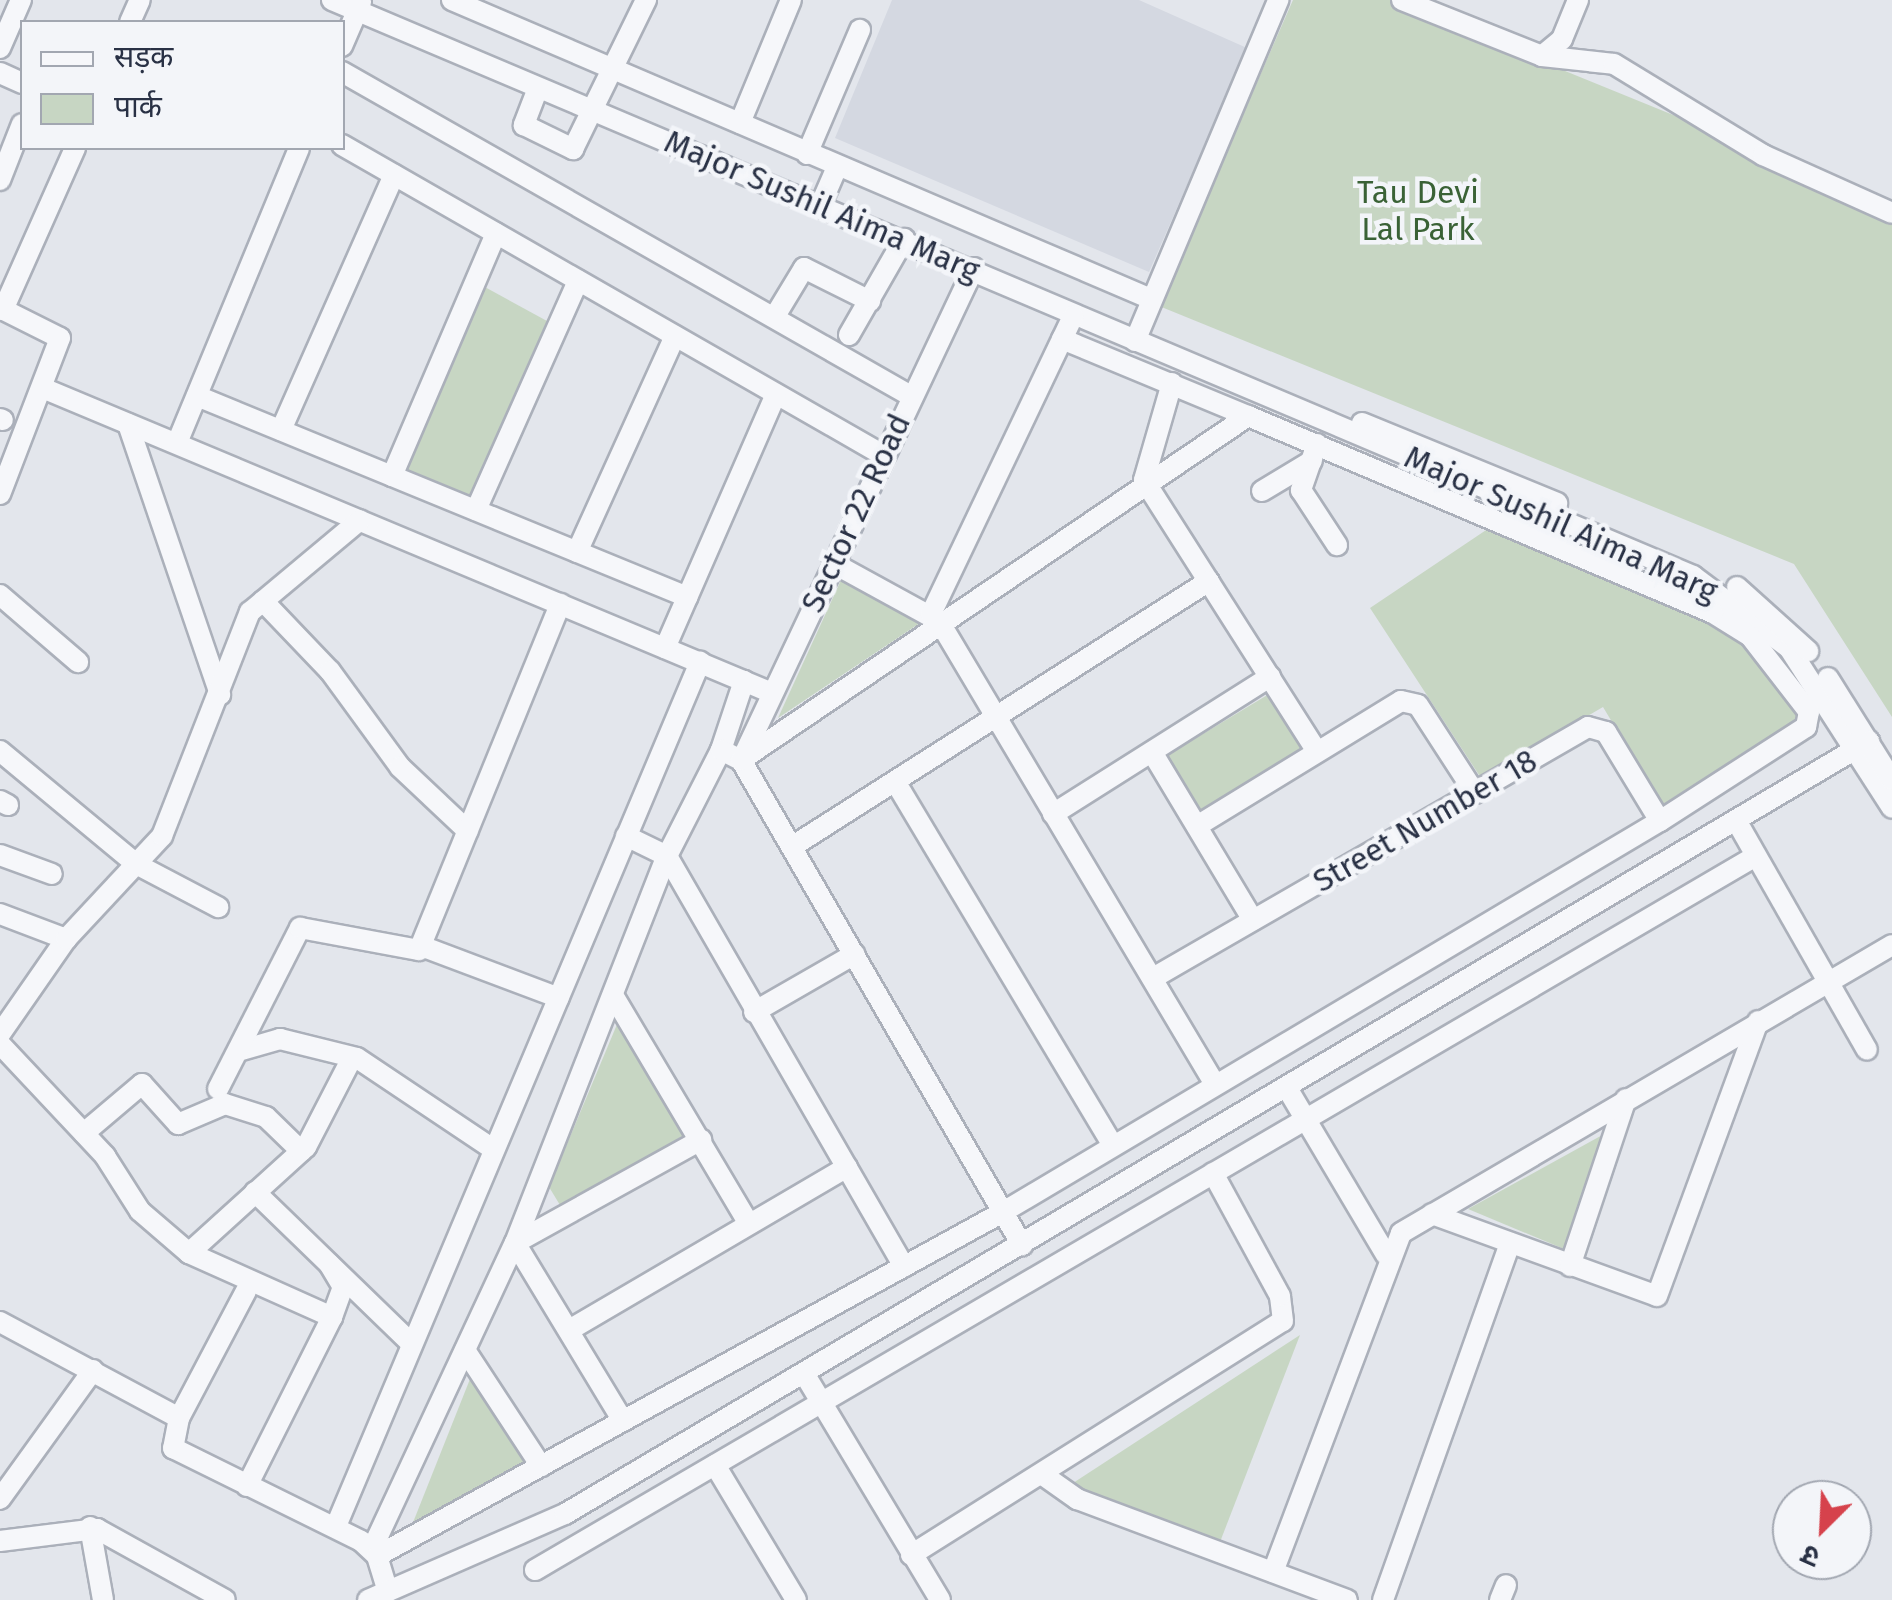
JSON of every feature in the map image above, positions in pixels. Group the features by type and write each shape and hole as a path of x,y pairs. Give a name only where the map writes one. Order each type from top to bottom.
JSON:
{"street":[{"path":"0,48 21,0"},
{"name":"Major Sushil Aima Marg","path":"332,0 360,5 538,88 974,268 1134,341 1312,412 1446,455 1735,586 1786,625 1862,745 1892,808"},
{"path":"452,0 498,9 615,70 1152,299"},
{"path":"538,88 524,125 552,146 573,149 587,109 615,70 646,0"},
{"path":"740,123 792,0"},
{"path":"1134,341 1278,0"},
{"path":"1402,0 1542,56 1614,64 1763,155 1892,212"},
{"path":"1542,56 1578,0"},
{"path":"345,39 360,5"},
{"path":"807,154 860,30"},
{"path":"345,74 911,396"},
{"path":"0,180 20,129"},
{"path":"345,147 883,455"},
{"path":"0,494 44,388 60,338 2,309 74,150"},
{"path":"177,443 298,150"},
{"path":"822,204 837,167"},
{"path":"281,430 394,175"},
{"path":"392,476 496,233"},
{"path":"849,335 904,239"},
{"path":"774,316 804,268 870,302"},
{"name":"Sector 22 Road","path":"741,760 974,268"},
{"path":"476,510 578,280"},
{"path":"935,617 1073,316"},
{"path":"577,552 675,336"},
{"path":"375,1553 1003,1212 1110,1141 1660,821 1806,727 1807,704 1760,647 1732,623 1622,570 1315,452 1248,416 1062,339"},
{"path":"1172,384 1144,480 1316,750"},
{"path":"44,388 772,692"},
{"path":"664,648 776,394"},
{"path":"197,396 687,597"},
{"path":"741,760 935,617 1248,416"},
{"path":"128,424 220,694"},
{"path":"1262,490 1315,452"},
{"path":"1315,452 1302,495 1337,545"},
{"path":"0,1034 66,939 165,830 247,618 263,600 360,520"},
{"path":"833,562 935,617 1213,1081"},
{"path":"793,846 1209,581"},
{"path":"0,595 78,662"},
{"path":"263,600 330,671 400,767 468,831"},
{"path":"218,1089 242,1050 300,928 412,953 421,946 560,604"},
{"path":"336,1526 700,662"},
{"path":"1053,814 1270,677"},
{"path":"375,1553 514,1243 668,856 721,750 744,681"},
{"path":"1197,826 1316,750 1410,700 1475,793"},
{"name":"Street Number 18","path":"1153,978 1595,726 1660,821"},
{"path":"368,1600 565,1514 1862,745"},
{"name":"Major Sushil Aima Marg","path":"1862,745 1892,780"},
{"path":"721,750 741,760 1022,1245"},
{"path":"0,751 136,864 218,907"},
{"path":"1152,752 1253,920"},
{"path":"896,783 1110,1141"},
{"path":"1736,822 1867,1050"},
{"path":"626,836 668,856 754,1012 904,1266"},
{"path":"0,854 52,874"},
{"path":"534,1570 1756,856"},
{"path":"0,914 66,939"},
{"path":"1273,1572 1386,1255 1432,1214 1892,945"},
{"path":"421,946 560,998"},
{"path":"754,1012 855,954"},
{"path":"613,995 749,1224"},
{"path":"1432,1214 1570,1266 1660,1293 1758,1021"},
{"path":"242,1050 280,1039 352,1058 493,1149"},
{"path":"0,1044 84,1133 140,1210 189,1253 332,1317"},
{"path":"189,1253 301,1151 352,1058"},
{"path":"84,1133 142,1084 178,1124 225,1104 266,1118 301,1151"},
{"path":"1287,1088 1386,1255"},
{"path":"1570,1266 1626,1099"},
{"path":"514,1243 700,1140"},
{"path":"572,1329 847,1167"},
{"path":"911,1555 1283,1321 1280,1296 1213,1172"},
{"path":"255,1192 411,1343"},
{"path":"1383,1600 1510,1242"},
{"path":"514,1243 572,1329 623,1421"},
{"path":"247,1486 332,1317 343,1287 330,1264"},
{"path":"246,1292 179,1418 173,1448 336,1526 375,1553 388,1592"},
{"path":"1,1323 179,1418"},
{"path":"465,1350 541,1466"},
{"path":"0,1498 93,1370"},
{"path":"805,1375 940,1600"},
{"path":"716,1465 790,1598"},
{"path":"1043,1475 1076,1498 1346,1600"},
{"path":"90,1527 103,1600"},
{"path":"0,1541 90,1527 225,1600"}],"shaded area":[{"path":"892,0 1139,0 1247,48 1149,272 835,138"}],"green space":[{"name":"Tau Devi Lal Park","path":"1293,0 1391,0 1892,204 1892,717 1794,564 1159,306"},
{"path":"483,286 547,321 469,497 402,468"},
{"path":"1507,516 1750,636 1821,704 1662,805 1603,707 1481,778 1370,608"},
{"path":"841,580 926,619 778,718"},
{"path":"1269,694 1305,752 1198,816 1163,758"},
{"path":"618,1022 687,1133 563,1210 549,1187"},
{"path":"1606,1133 1564,1249 1468,1209"},
{"path":"1300,1335 1220,1542 1070,1485"},
{"path":"474,1369 534,1465 410,1530"}]}
